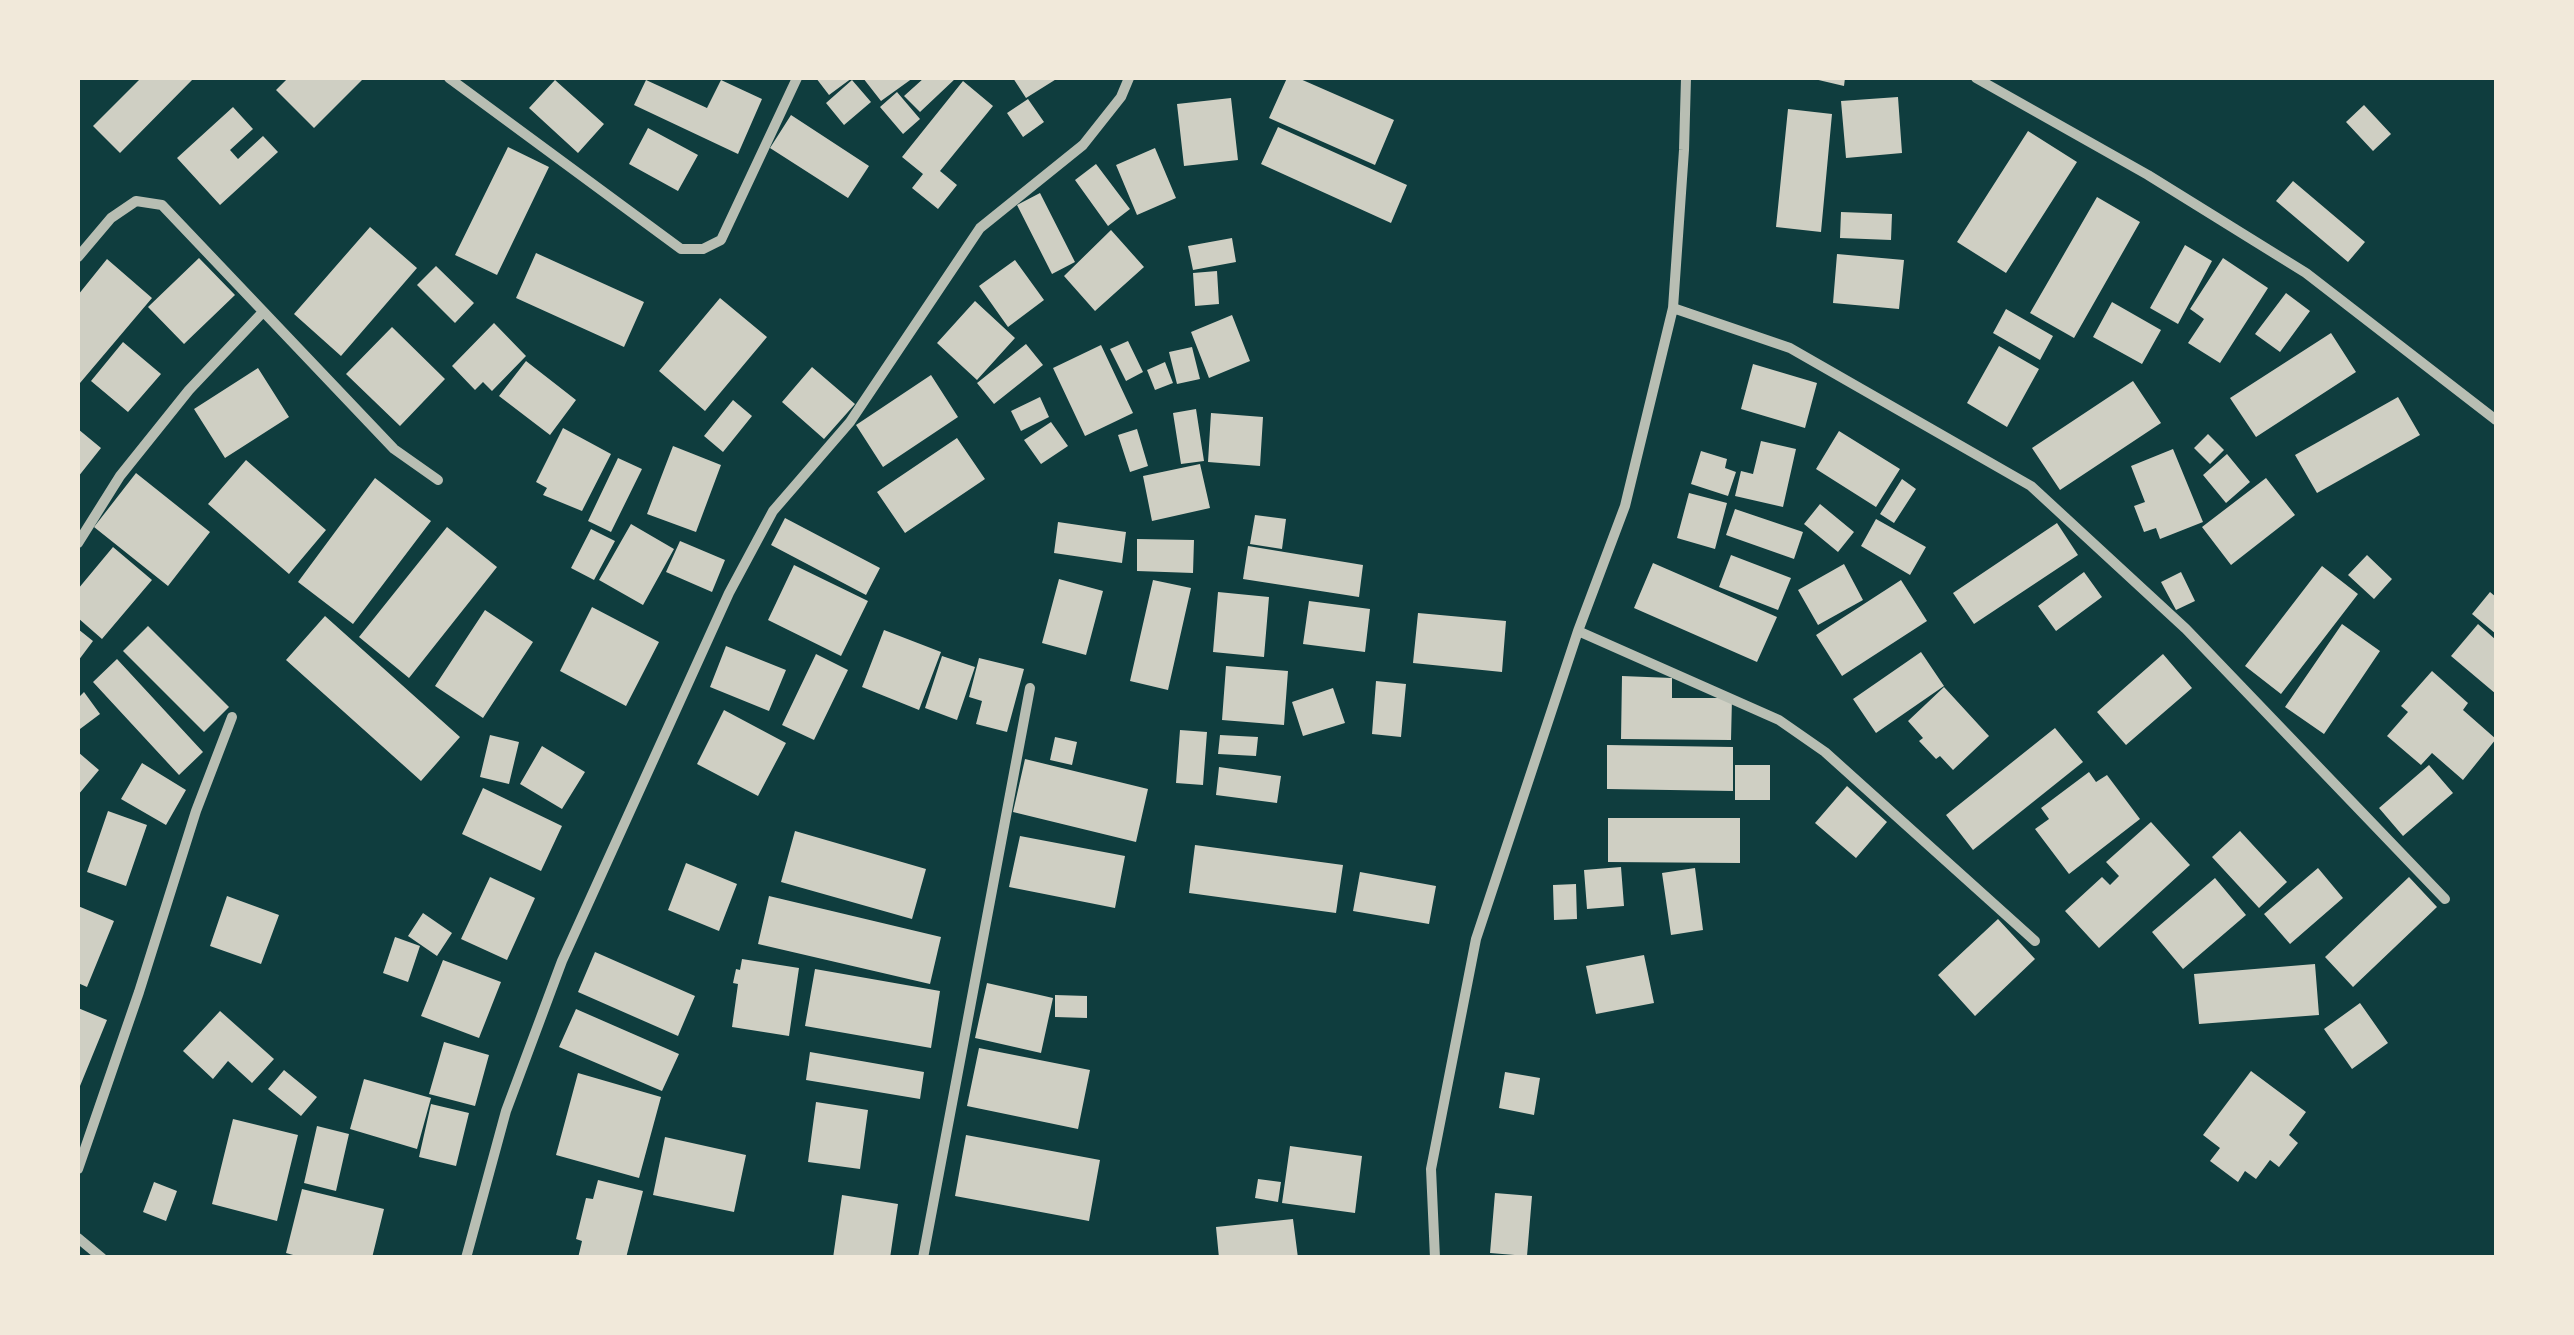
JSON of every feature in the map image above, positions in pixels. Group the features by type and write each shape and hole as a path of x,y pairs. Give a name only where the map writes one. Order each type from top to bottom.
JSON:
{"street":[{"path":"449,78 681,248 692,249 703,249 722,240 797,78"},
{"path":"466,1258 506,1111 562,961 728,593 773,511 850,422 980,228 1083,145 1121,98 1129,78"},
{"path":"1435,1258 1431,1169 1476,939 1578,631 1626,506 1673,308 1686,78"},
{"path":"1976,78 2148,176 2306,274 2496,420"},
{"path":"78,256 112,218 136,202 162,205 394,448 438,480"},
{"path":"1673,308 1790,348 2031,486 2186,629 2445,899"},
{"path":"78,543 120,476 189,390 262,313"},
{"path":"1578,631 1778,720 1825,752 2035,941"},
{"path":"923,1258 1030,688"},
{"path":"78,1169 196,810 232,717"},
{"path":"78,1238 102,1258"}],"building":[{"path":"141,78 194,78 120,153 93,126"},
{"path":"288,78 364,78 314,128 276,90"},
{"path":"816,78 852,78 829,95"},
{"path":"863,78 913,78 881,101"},
{"path":"924,78 956,78 920,112 904,96"},
{"path":"1013,78 1058,78 1026,98"},
{"path":"1287,78 1298,78 1394,120 1375,165 1269,118"},
{"path":"1810,78 1845,78 1844,86"},
{"path":"555,80 604,124 578,153 529,108"},
{"path":"646,80 707,108 721,80 762,99 738,154 634,105"},
{"path":"852,80 871,102 844,125 826,103"},
{"path":"963,81 993,106 940,171 957,185 938,209 912,188 923,174 902,157"},
{"path":"897,92 920,119 903,134 880,107"},
{"path":"1898,97 1902,153 1846,158 1841,101"},
{"path":"1231,98 1238,160 1184,166 1177,104"},
{"path":"1028,99 1044,122 1023,137 1007,113"},
{"path":"2364,105 2391,134 2373,151 2346,122"},
{"path":"233,107 253,129 230,150 238,159 263,136 278,152 220,205 177,158"},
{"path":"1788,109 1832,114 1821,232 1776,227"},
{"path":"791,115 869,166 848,198 770,148"},
{"path":"1278,127 1407,185 1391,223 1261,164"},
{"path":"648,128 698,155 678,191 629,164"},
{"path":"2028,131 2077,162 2006,273 1957,242"},
{"path":"508,147 549,167 497,275 455,255"},
{"path":"1155,148 1176,198 1137,215 1116,165"},
{"path":"1096,164 1130,209 1108,226 1075,180"},
{"path":"2293,181 2365,242 2348,262 2276,201"},
{"path":"1040,193 1075,262 1052,274 1017,205"},
{"path":"2097,197 2140,222 2074,338 2030,313"},
{"path":"1841,212 1892,214 1891,240 1840,238"},
{"path":"370,227 417,268 341,356 294,314"},
{"path":"1111,230 1144,267 1095,311 1064,276"},
{"path":"1232,238 1236,262 1193,270 1188,246"},
{"path":"2185,245 2212,261 2178,324 2150,308"},
{"path":"536,253 644,302 624,347 516,298"},
{"path":"1837,254 1904,260 1899,309 1833,303"},
{"path":"199,258 235,295 184,344 148,307"},
{"path":"2223,258 2268,288 2220,363 2188,343 2204,319 2190,309"},
{"path":"107,259 152,298 80,383 78,295"},
{"path":"1015,260 1044,300 1008,327 979,286"},
{"path":"436,266 474,303 455,323 417,285"},
{"path":"1217,271 1219,304 1195,306 1193,273"},
{"path":"2286,293 2310,311 2280,352 2255,334"},
{"path":"720,298 767,337 705,411 659,371"},
{"path":"975,301 1015,338 977,380 937,343"},
{"path":"2112,302 2161,330 2142,364 2093,337"},
{"path":"2006,309 2053,336 2040,360 1993,333"},
{"path":"1232,315 1250,361 1209,378 1191,332"},
{"path":"494,323 526,356 492,391 483,382 475,390 452,366"},
{"path":"392,327 445,379 400,426 346,374"},
{"path":"2331,333 2356,372 2256,437 2230,398"},
{"path":"1128,341 1143,372 1126,381 1110,349"},
{"path":"123,342 161,374 128,412 91,381"},
{"path":"1026,344 1043,365 994,404 977,383"},
{"path":"1101,345 1133,413 1085,436 1053,368"},
{"path":"1999,346 2039,369 2007,427 1967,403"},
{"path":"1192,347 1200,379 1177,384 1169,352"},
{"path":"526,361 576,400 550,435 499,396"},
{"path":"1165,362 1173,383 1155,390 1147,370"},
{"path":"1753,364 1817,383 1805,428 1741,409"},
{"path":"812,367 855,404 824,439 782,402"},
{"path":"258,368 289,417 225,458 194,409"},
{"path":"931,375 958,417 883,467 856,425"},
{"path":"2133,381 2161,423 2060,490 2032,448"},
{"path":"1040,397 1049,417 1021,431 1011,411"},
{"path":"2398,397 2420,435 2317,493 2295,455"},
{"path":"733,400 752,416 723,452 704,436"},
{"path":"1196,409 1204,461 1181,464 1173,413"},
{"path":"1211,413 1263,417 1260,466 1208,462"},
{"path":"1051,422 1068,446 1041,464 1024,440"},
{"path":"563,428 611,454 582,511 543,495 547,488 536,482"},
{"path":"78,429 101,448 78,477"},
{"path":"1137,429 1148,466 1130,472 1118,435"},
{"path":"1839,431 1900,469 1876,507 1816,469"},
{"path":"2208,434 2224,450 2210,464 2194,448"},
{"path":"957,438 985,479 905,533 877,492"},
{"path":"1761,441 1796,449 1783,507 1735,496 1741,471 1753,474"},
{"path":"673,446 721,465 696,532 647,514"},
{"path":"2173,449 2203,522 2160,539 2156,528 2144,532 2134,506 2145,502 2131,466"},
{"path":"1701,451 1727,459 1725,468 1736,472 1728,496 1691,484"},
{"path":"2227,454 2250,482 2226,503 2203,475"},
{"path":"618,458 642,469 611,532 588,521"},
{"path":"246,460 326,530 289,574 208,504"},
{"path":"1200,464 1210,508 1152,521 1143,476"},
{"path":"136,473 210,532 168,586 94,527"},
{"path":"375,478 431,521 353,624 298,582"},
{"path":"2266,478 2295,515 2231,565 2202,527"},
{"path":"1902,479 1916,489 1894,523 1880,514"},
{"path":"1689,493 1727,503 1715,549 1677,538"},
{"path":"1820,504 1854,532 1838,552 1804,524"},
{"path":"1735,509 1803,532 1794,559 1726,535"},
{"path":"1255,515 1286,519 1282,549 1250,544"},
{"path":"785,518 880,568 866,595 771,545"},
{"path":"1876,519 1926,547 1910,575 1861,546"},
{"path":"1058,522 1126,532 1122,563 1054,553"},
{"path":"2057,523 2078,555 1974,624 1953,593"},
{"path":"631,524 674,549 643,605 599,580"},
{"path":"447,527 497,567 409,678 359,637"},
{"path":"591,529 615,541 594,580 571,568"},
{"path":"1137,539 1194,540 1193,573 1137,571"},
{"path":"680,541 725,560 712,592 666,572"},
{"path":"1248,546 1363,565 1359,597 1243,579"},
{"path":"113,547 152,580 102,639 78,618 78,589"},
{"path":"1731,555 1791,578 1778,610 1719,587"},
{"path":"2367,555 2392,579 2374,599 2348,575"},
{"path":"1653,563 1777,617 1757,662 1634,608"},
{"path":"1844,564 1863,600 1818,625 1798,590"},
{"path":"794,565 868,601 841,656 768,620"},
{"path":"2322,566 2358,594 2281,694 2245,666"},
{"path":"2084,572 2102,597 2056,631 2038,606"},
{"path":"2181,572 2195,601 2176,610 2161,582"},
{"path":"1059,579 1103,591 1086,655 1042,643"},
{"path":"1153,580 1191,588 1168,690 1130,681"},
{"path":"1901,580 1927,621 1842,676 1816,635"},
{"path":"1218,592 1269,597 1264,657 1213,652"},
{"path":"2490,592 2496,597 2496,634 2472,614"},
{"path":"1309,601 1370,609 1365,652 1303,644"},
{"path":"592,607 659,642 626,706 560,671"},
{"path":"485,610 533,642 483,718 435,686"},
{"path":"1418,613 1506,621 1502,672 1413,663"},
{"path":"325,616 460,737 421,781 286,660"},
{"path":"2342,624 2380,651 2324,734 2285,707"},
{"path":"2478,624 2496,640 2496,694 2451,656"},
{"path":"148,626 229,707 204,732 123,651"},
{"path":"78,629 93,641 78,661"},
{"path":"884,630 941,652 919,710 862,687"},
{"path":"726,646 786,670 769,711 710,687"},
{"path":"1921,652 1944,686 1876,733 1853,699"},
{"path":"816,654 848,670 814,740 782,725"},
{"path":"2163,654 2192,688 2126,745 2097,712"},
{"path":"942,656 975,667 957,720 925,708"},
{"path":"979,658 1024,669 1007,732 976,724 982,701 969,697"},
{"path":"117,659 203,752 179,775 93,682"},
{"path":"1226,666 1288,671 1284,725 1222,720"},
{"path":"2432,671 2468,703 2463,710 2496,739 2463,780 2432,753 2421,765 2387,736 2408,712 2401,706"},
{"path":"1622,676 1672,678 1672,698 1732,698 1731,740 1621,739"},
{"path":"1376,681 1406,684 1401,737 1372,734"},
{"path":"1944,687 1989,736 1953,770 1919,741 1923,738 1908,721"},
{"path":"1333,688 1345,723 1303,736 1292,702"},
{"path":"84,692 100,714 80,729 78,698"},
{"path":"724,710 786,743 758,796 697,764"},
{"path":"2055,728 2083,762 1973,850 1946,815"},
{"path":"1180,730 1207,732 1203,785 1176,783"},
{"path":"490,735 519,742 509,784 480,777"},
{"path":"1220,735 1258,737 1256,756 1218,754"},
{"path":"1055,737 1077,742 1072,765 1050,760"},
{"path":"1607,745 1733,747 1733,791 1607,789"},
{"path":"542,746 585,772 562,809 520,784"},
{"path":"78,752 99,770 78,795"},
{"path":"1025,759 1148,789 1136,842 1013,812"},
{"path":"142,763 186,790 166,825 121,799"},
{"path":"1735,765 1770,765 1770,800 1735,800"},
{"path":"2429,765 2453,793 2403,836 2379,808"},
{"path":"1219,767 1281,776 1277,803 1216,795"},
{"path":"2089,772 2096,782 2107,775 2140,819 2069,874 2035,829 2049,819 2041,808"},
{"path":"1847,786 1887,822 1856,858 1815,823"},
{"path":"483,788 562,826 541,871 462,834"},
{"path":"108,811 147,825 126,886 87,872"},
{"path":"1608,818 1740,818 1740,863 1608,862"},
{"path":"2151,822 2190,865 2099,948 2065,911 2102,877 2110,885 2119,876 2106,862"},
{"path":"795,831 926,869 912,919 781,882"},
{"path":"2240,831 2287,882 2259,908 2212,857"},
{"path":"1020,836 1125,856 1115,908 1009,887"},
{"path":"1195,845 1343,865 1336,913 1189,893"},
{"path":"686,863 737,884 719,931 668,910"},
{"path":"1621,867 1624,906 1587,909 1584,870"},
{"path":"1695,868 1703,930 1671,935 1662,873"},
{"path":"2318,868 2343,898 2290,944 2264,914"},
{"path":"1360,872 1436,886 1429,924 1353,911"},
{"path":"490,877 535,898 507,960 461,939"},
{"path":"2409,877 2437,907 2353,987 2325,957"},
{"path":"2215,878 2246,915 2183,969 2152,932"},
{"path":"1576,884 1577,919 1554,920 1553,885"},
{"path":"227,896 279,915 261,964 210,946"},
{"path":"769,896 941,937 930,984 758,944"},
{"path":"78,906 114,921 87,987 78,983"},
{"path":"423,913 452,933 437,956 408,936"},
{"path":"1998,919 2035,959 1975,1016 1938,975"},
{"path":"395,937 420,946 408,982 383,973"},
{"path":"595,952 695,996 678,1036 578,992"},
{"path":"1644,955 1654,1003 1596,1014 1586,966"},
{"path":"742,959 799,968 789,1036 732,1027 738,984 733,983"},
{"path":"443,960 501,982 479,1038 421,1016"},
{"path":"2315,964 2319,1015 2199,1024 2194,974"},
{"path":"815,969 940,991 931,1048 805,1026"},
{"path":"987,983 1053,998 1041,1053 975,1038"},
{"path":"1055,995 1087,996 1087,1018 1055,1017"},
{"path":"2360,1003 2388,1043 2352,1069 2324,1029"},
{"path":"78,1008 107,1020 80,1086 78,1085"},
{"path":"576,1009 679,1054 662,1091 559,1047"},
{"path":"220,1011 274,1059 252,1083 228,1061 213,1079 183,1051"},
{"path":"444,1042 489,1055 475,1106 429,1094"},
{"path":"979,1048 1090,1070 1078,1129 967,1106"},
{"path":"810,1052 924,1072 920,1099 806,1080"},
{"path":"284,1070 317,1097 301,1116 268,1089"},
{"path":"2251,1071 2306,1112 2289,1135 2298,1143 2279,1167 2270,1160 2256,1179 2245,1171 2238,1182 2210,1161 2220,1148 2203,1135"},
{"path":"1505,1072 1540,1078 1534,1115 1499,1108"},
{"path":"578,1073 661,1097 639,1178 556,1155"},
{"path":"364,1079 431,1098 417,1149 350,1129"},
{"path":"816,1102 868,1110 860,1169 808,1162"},
{"path":"431,1104 469,1113 456,1166 419,1157"},
{"path":"233,1119 298,1135 277,1221 212,1204"},
{"path":"317,1126 349,1134 336,1191 304,1183"},
{"path":"966,1135 1100,1160 1089,1221 955,1196"},
{"path":"665,1137 746,1155 734,1212 653,1195"},
{"path":"1290,1146 1362,1156 1355,1213 1282,1203"},
{"path":"1258,1179 1281,1182 1278,1202 1255,1198"},
{"path":"598,1180 643,1191 626,1258 578,1258 582,1241 576,1239 586,1198 593,1199"},
{"path":"154,1182 177,1191 166,1221 143,1212"},
{"path":"302,1189 384,1209 372,1258 304,1258 286,1253"},
{"path":"1495,1193 1532,1196 1527,1256 1490,1253"},
{"path":"842,1195 898,1204 890,1258 833,1258"},
{"path":"1293,1219 1298,1258 1219,1258 1216,1227"}]}
